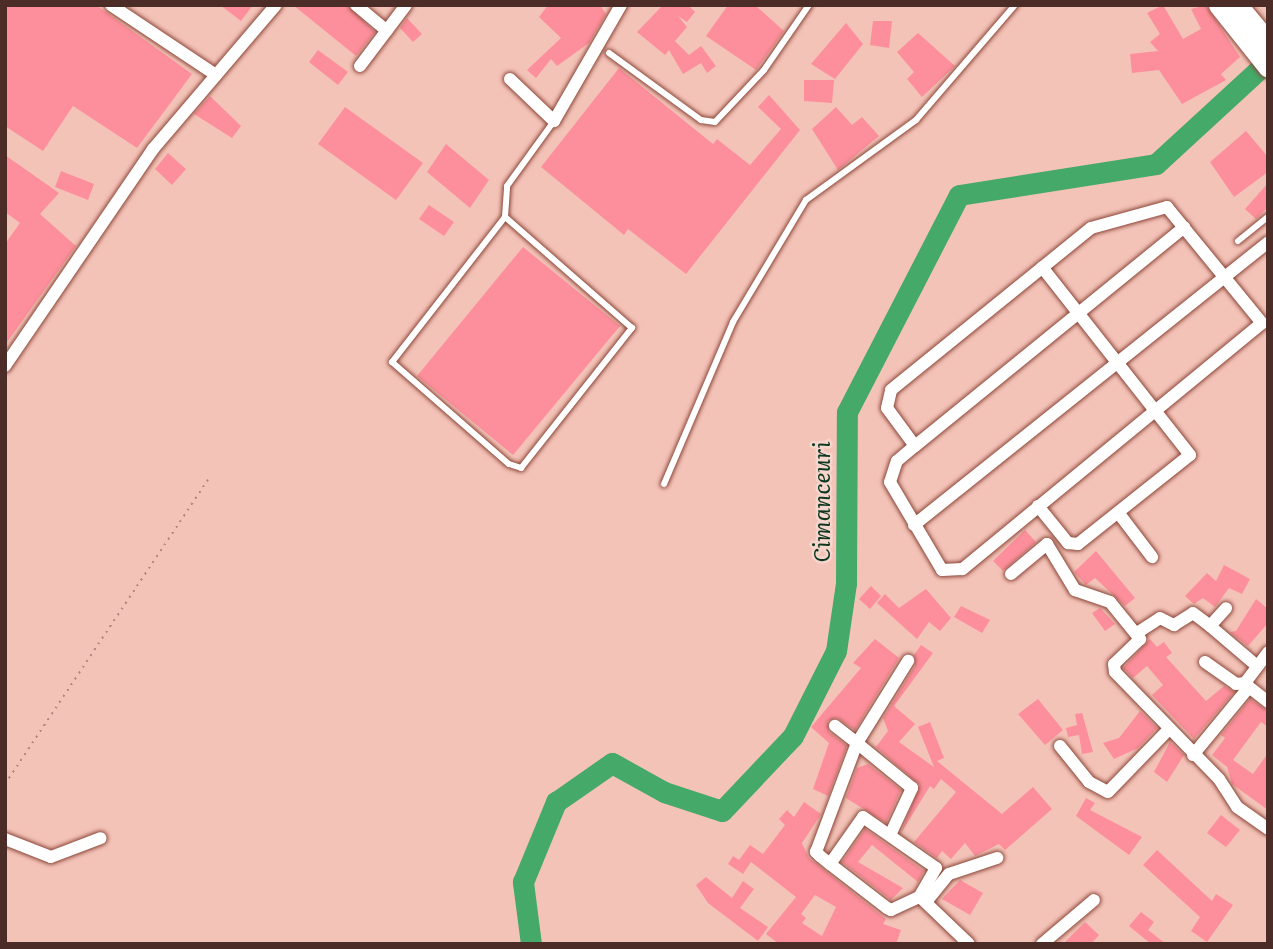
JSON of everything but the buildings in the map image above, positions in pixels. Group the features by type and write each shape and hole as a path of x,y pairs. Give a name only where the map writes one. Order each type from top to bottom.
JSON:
{"main road":[{"path":"1218,5 1244,30 1266,66"},
{"path":"1238,5 1244,30"},
{"path":"1244,30 1268,41"}],"street":[{"path":"111,5 216,75"},
{"path":"5,366 116,199 276,5"},
{"path":"356,5 387,32"},
{"path":"360,66 406,5"},
{"path":"510,79 554,121 621,5"},
{"path":"915,446 887,408 891,390 1091,228 1167,207 1262,323 1038,506 951,573 942,570 890,482 897,461 1184,228"},
{"path":"915,525 1116,360 1268,242"},
{"path":"1038,506 1068,543 1078,544 1119,515 1190,455 1042,267"},
{"path":"1119,515 1152,557"},
{"path":"1011,574 1041,545 1050,545 1075,590 1110,602 1137,633 1138,642 1114,664 1115,672 1219,779 1237,807 1268,829"},
{"path":"1210,626 1226,608"},
{"path":"1137,633 1160,618 1174,625 1193,612 1257,666"},
{"path":"1193,754 1247,685 1268,652"},
{"path":"908,661 857,743 815,848 830,864 891,910 923,900 949,874 998,858"},
{"path":"1205,662 1236,684 1247,685 1268,702"},
{"path":"835,726 912,788 891,833"},
{"path":"1060,747 1089,782 1108,792 1169,729"},
{"path":"830,864 863,817 891,833 935,866 923,900"},
{"path":"5,839 51,857 101,838"},
{"path":"923,900 969,944"},
{"path":"1042,944 1094,900"}],"lane":[{"path":"609,53 701,120 715,122 764,70 809,5"},
{"path":"664,484 733,322 806,200 916,120 1015,5"},
{"path":"505,216 632,328 521,468 509,464 392,362 505,216 507,186 554,121"},
{"path":"1238,241 1268,217"}],"path":[{"path":"5,784 208,480"}],"waterway":[{"name":"Cimanceuri","path":"531,944 523,882 556,802 612,763 664,792 722,811 793,736 836,651 846,583 847,412 959,195 1156,164 1268,61"}]}
